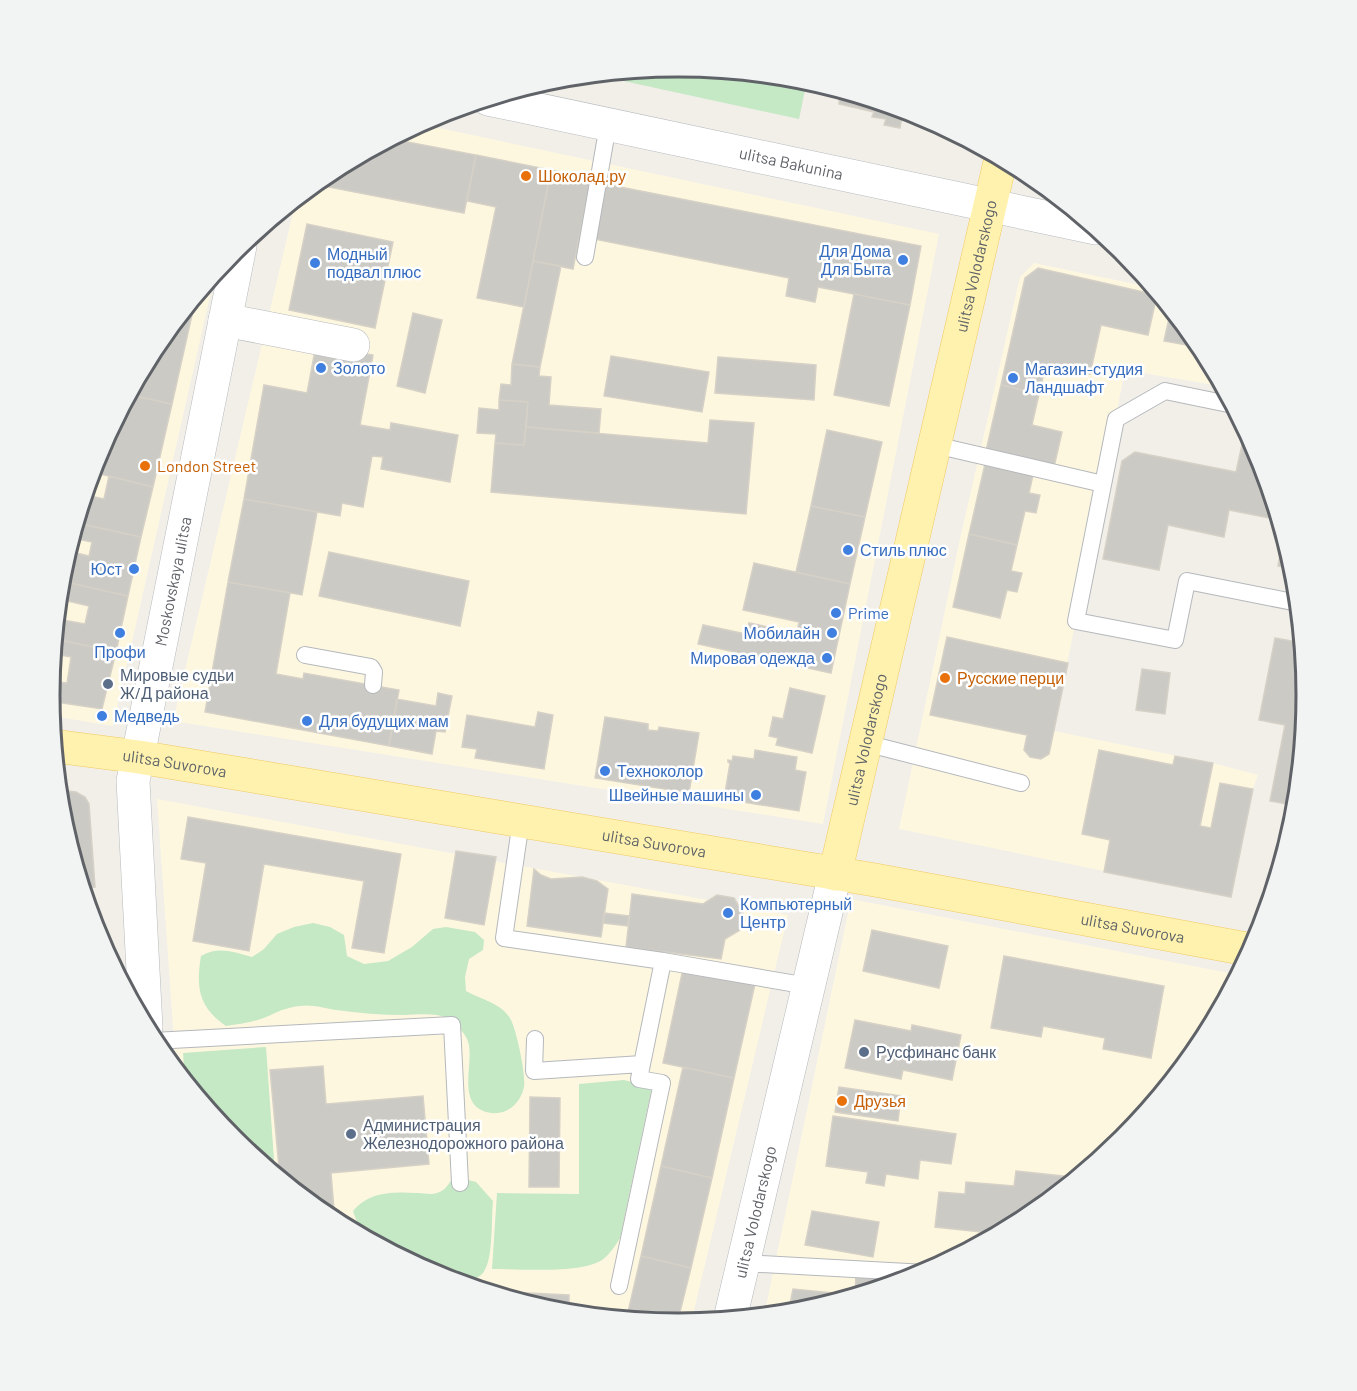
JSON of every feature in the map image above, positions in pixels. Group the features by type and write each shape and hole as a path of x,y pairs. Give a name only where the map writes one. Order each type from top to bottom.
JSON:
{"main road":[{"name":"ulitsa Bakunina","path":"504,102 1079,225"},
{"name":"ulitsa Volodarskogo","path":"732,1312 999,167"},
{"name":"Moskovskaya ulitsa","path":"145,1008 134,781 237,263"},
{"path":"225,320 353,345"},
{"name":"ulitsa Suvorova","path":"62,747 139,757 834,874 1243,948"}],"lane":[{"path":"585,257 608,125"},
{"path":"1223,403 1165,391 1116,419 1076,621 1175,640 1187,581 1290,601"},
{"path":"935,445 1104,484"},
{"path":"306,655 371,667 374,672 372,685"},
{"path":"865,743 1021,783"},
{"path":"521,821 504,938 663,961 808,986"},
{"path":"619,1286 662,1083 639,1079 663,961"},
{"path":"165,1040 452,1025 460,1183"},
{"path":"535,1039 534,1071 642,1064"},
{"path":"743,1263 902,1272"}],"shaded area":[{"path":"435,127 939,234 823,824 173,721 293,212 335,181 369,160"},
{"path":"1034,263 1142,285 1193,352 1213,385 1125,370 1054,731 1213,763 1258,775 1253,789 1231,897 899,829 960,539 1020,277"},
{"path":"211,290 113,726 61,717 61,655 65,615 81,535 107,459 143,386 164,352"},
{"path":"157,799 788,915 693,1314 638,1313 558,1302 480,1281 405,1250 335,1210 271,1161 213,1103 175,1054"},
{"path":"851,899 1231,973 1193,1039 1144,1103 1086,1161 1022,1210 988,1231 915,1267 839,1293 766,1308"}],"green space":[{"path":"719,78 799,89 805,90 799,119 619,80"},
{"path":"313,923 330,927 344,935 347,956 364,964 388,961 412,947 433,929 446,927 475,932 484,940 483,950 469,959 465,977 466,991 497,1006 511,1020 524,1073 524,1087 517,1102 508,1110 492,1113 480,1109 473,1102 469,1093 470,1058 467,1039 449,1019 438,1015 370,1014 304,1006 284,1009 257,1020 226,1026 204,1004 199,987 201,956 220,951 252,957 264,949 277,934"},
{"path":"266,1047 274,1164 213,1103 184,1066 183,1053"},
{"path":"624,1080 652,1087 620,1238 614,1247 602,1260 579,1267 549,1270 492,1269 497,1193 579,1194 579,1084"},
{"path":"464,1179 476,1182 493,1201 488,1260 482,1274 474,1279 442,1267 369,1231 358,1224 353,1211 374,1196 400,1193 435,1194 443,1190 451,1181"}],"building":[{"path":"839,98 901,119 900,128 884,125 886,119 872,117 874,112 839,104"},
{"path":"404,141 476,155 464,213 327,187 369,160"},
{"path":"476,155 551,170 524,307 477,298 496,207 467,201"},
{"path":"551,170 591,178 573,269 533,261"},
{"path":"605,184 921,246 910,305 818,287 815,302 786,296 789,278 594,239"},
{"path":"307,224 393,242 375,328 289,310"},
{"path":"533,261 561,266 540,367 512,364"},
{"path":"1038,268 1148,293 1155,302 1148,335 1101,325 1090,374 1046,364 1039,394 1001,385 1025,278"},
{"path":"854,294 910,305 889,406 834,395"},
{"path":"413,313 442,320 425,393 397,386"},
{"path":"192,314 172,404 137,397 164,352"},
{"path":"1169,319 1188,345 1164,341"},
{"path":"316,345 373,355 360,425 390,430 391,423 458,435 450,482 381,469 383,457 372,456 363,507 342,503 340,516 244,499 264,385 307,393"},
{"path":"611,356 709,372 702,412 604,396"},
{"path":"718,357 816,365 814,400 715,393"},
{"path":"512,364 540,367 539,376 551,377 549,405 601,409 599,433 526,427 528,402 499,400 501,384 511,385"},
{"path":"1001,385 1039,394 1032,425 1062,432 1054,467 986,451"},
{"path":"137,397 172,404 153,487 101,474"},
{"path":"499,400 528,402 524,445 495,443 496,434 477,433 479,408 499,410"},
{"path":"710,420 754,423 746,514 491,492 495,443 524,445 526,427 708,443"},
{"path":"827,430 882,442 865,517 811,506"},
{"path":"1244,445 1271,518 1229,510 1224,537 1168,525 1159,570 1103,559 1122,461 1135,452 1236,472"},
{"path":"985,464 1033,475 1029,493 1040,495 1036,513 1025,511 1017,545 969,534"},
{"path":"109,476 153,487 141,537 84,525 93,497 104,499"},
{"path":"244,499 317,512 302,595 228,582"},
{"path":"811,506 865,517 850,584 796,572"},
{"path":"84,525 141,537 128,596 71,583 77,553 89,556 92,542 80,540"},
{"path":"969,534 1017,545 1011,571 1022,573 1017,592 1007,590 1000,618 953,607"},
{"path":"329,552 469,581 460,626 319,596"},
{"path":"1280,554 1283,567 1278,566"},
{"path":"754,563 850,584 831,673 698,644 703,625 746,634 749,623 797,633 799,622 743,610"},
{"path":"228,582 290,593 276,674 303,679 304,673 399,690 389,746 205,712"},
{"path":"71,583 128,596 116,652 62,641 64,620 85,624 89,606 67,601"},
{"path":"947,637 1068,663 1049,754 1041,759 1030,757 1024,750 1027,735 930,715"},
{"path":"1275,638 1295,642 1296,736 1287,804 1270,801 1285,725 1259,720"},
{"path":"62,641 116,652 102,709 60,703 60,682 67,683 71,657 61,655"},
{"path":"1142,669 1170,673 1165,714 1136,710"},
{"path":"790,688 825,696 812,753 776,745 778,738 769,736 773,717 783,719"},
{"path":"438,693 452,696 445,732 436,731 432,754 389,746 397,699 436,706"},
{"path":"538,712 553,715 544,769 475,758 477,749 462,747 467,715 535,727"},
{"path":"605,717 648,724 648,730 658,731 659,727 699,733 689,793 595,778"},
{"path":"755,750 797,757 795,770 806,772 799,811 724,799 730,763 728,760 732,761 733,756 754,759"},
{"path":"1099,750 1173,765 1175,756 1213,763 1200,826 1211,828 1220,783 1253,789 1231,897 1104,872 1110,840 1082,834"},
{"path":"68,791 85,797 89,804 95,887 91,887 81,856"},
{"path":"188,817 401,854 384,953 352,948 364,881 264,864 249,951 193,941 206,863 181,859"},
{"path":"456,851 496,857 484,925 445,918"},
{"path":"534,869 551,879 582,877 597,881 608,889 601,937 527,926"},
{"path":"632,894 703,904 717,895 734,898 743,913 740,930 725,939 721,959 626,947"},
{"path":"604,913 629,916 628,926 603,923"},
{"path":"872,930 948,946 939,988 863,971"},
{"path":"1004,956 1164,986 1151,1058 1103,1049 1105,1038 1043,1026 1041,1037 991,1028"},
{"path":"683,969 755,984 734,1078 663,1063"},
{"path":"855,1020 911,1031 912,1025 961,1035 952,1080 903,1070 901,1079 845,1068"},
{"name":"Администрация Железнодорожного района","path":"323,1066 326,1104 423,1096 429,1164 331,1173 334,1209 279,1167 270,1070"},
{"path":"683,1067 734,1078 712,1178 661,1166"},
{"path":"839,1087 901,1096 898,1121 835,1112"},
{"path":"530,1097 560,1098 559,1187 529,1187"},
{"path":"833,1116 956,1134 951,1164 920,1160 918,1179 886,1174 884,1186 866,1183 868,1172 826,1166"},
{"path":"661,1166 712,1178 691,1268 641,1256"},
{"path":"1016,1171 1063,1176 1063,1180 1022,1210 985,1232 935,1227 939,1192 965,1194 966,1182 1014,1186"},
{"path":"812,1211 879,1222 873,1257 805,1245"},
{"path":"641,1256 691,1268 680,1314 628,1312"},
{"path":"856,1275 878,1276 878,1281 855,1288"},
{"path":"793,1289 838,1293 790,1304"},
{"path":"516,1292 569,1295 569,1304"}],"place":[{"name":"Шоколад.ру","path":"526,176"},
{"name":"Для Дома Для Быта","path":"903,260"},
{"name":"Модный подвал плюс","path":"315,263"},
{"name":"Золото","path":"321,368"},
{"name":"Магазин-студия Ландшафт","path":"1013,378"},
{"name":"London Street","path":"145,466"},
{"name":"Стиль плюс","path":"848,550"},
{"name":"Юст","path":"134,569"},
{"name":"Prime","path":"836,613"},
{"name":"Профи","path":"120,633"},
{"name":"Мобилайн","path":"832,633"},
{"name":"Мировая одежда","path":"827,658"},
{"name":"Русские перци","path":"945,678"},
{"name":"Мировые судьи Ж/Д района","path":"108,684"},
{"name":"Медведь","path":"102,716"},
{"name":"Для будущих мам","path":"307,721"},
{"name":"Техноколор","path":"605,771"},
{"name":"Швейные машины","path":"756,795"},
{"name":"Компьютерный Центр","path":"728,913"},
{"name":"Русфинанс банк","path":"864,1052"},
{"name":"Друзья","path":"842,1101"},
{"name":"Администрация Железнодорожного района","path":"351,1134"}]}
